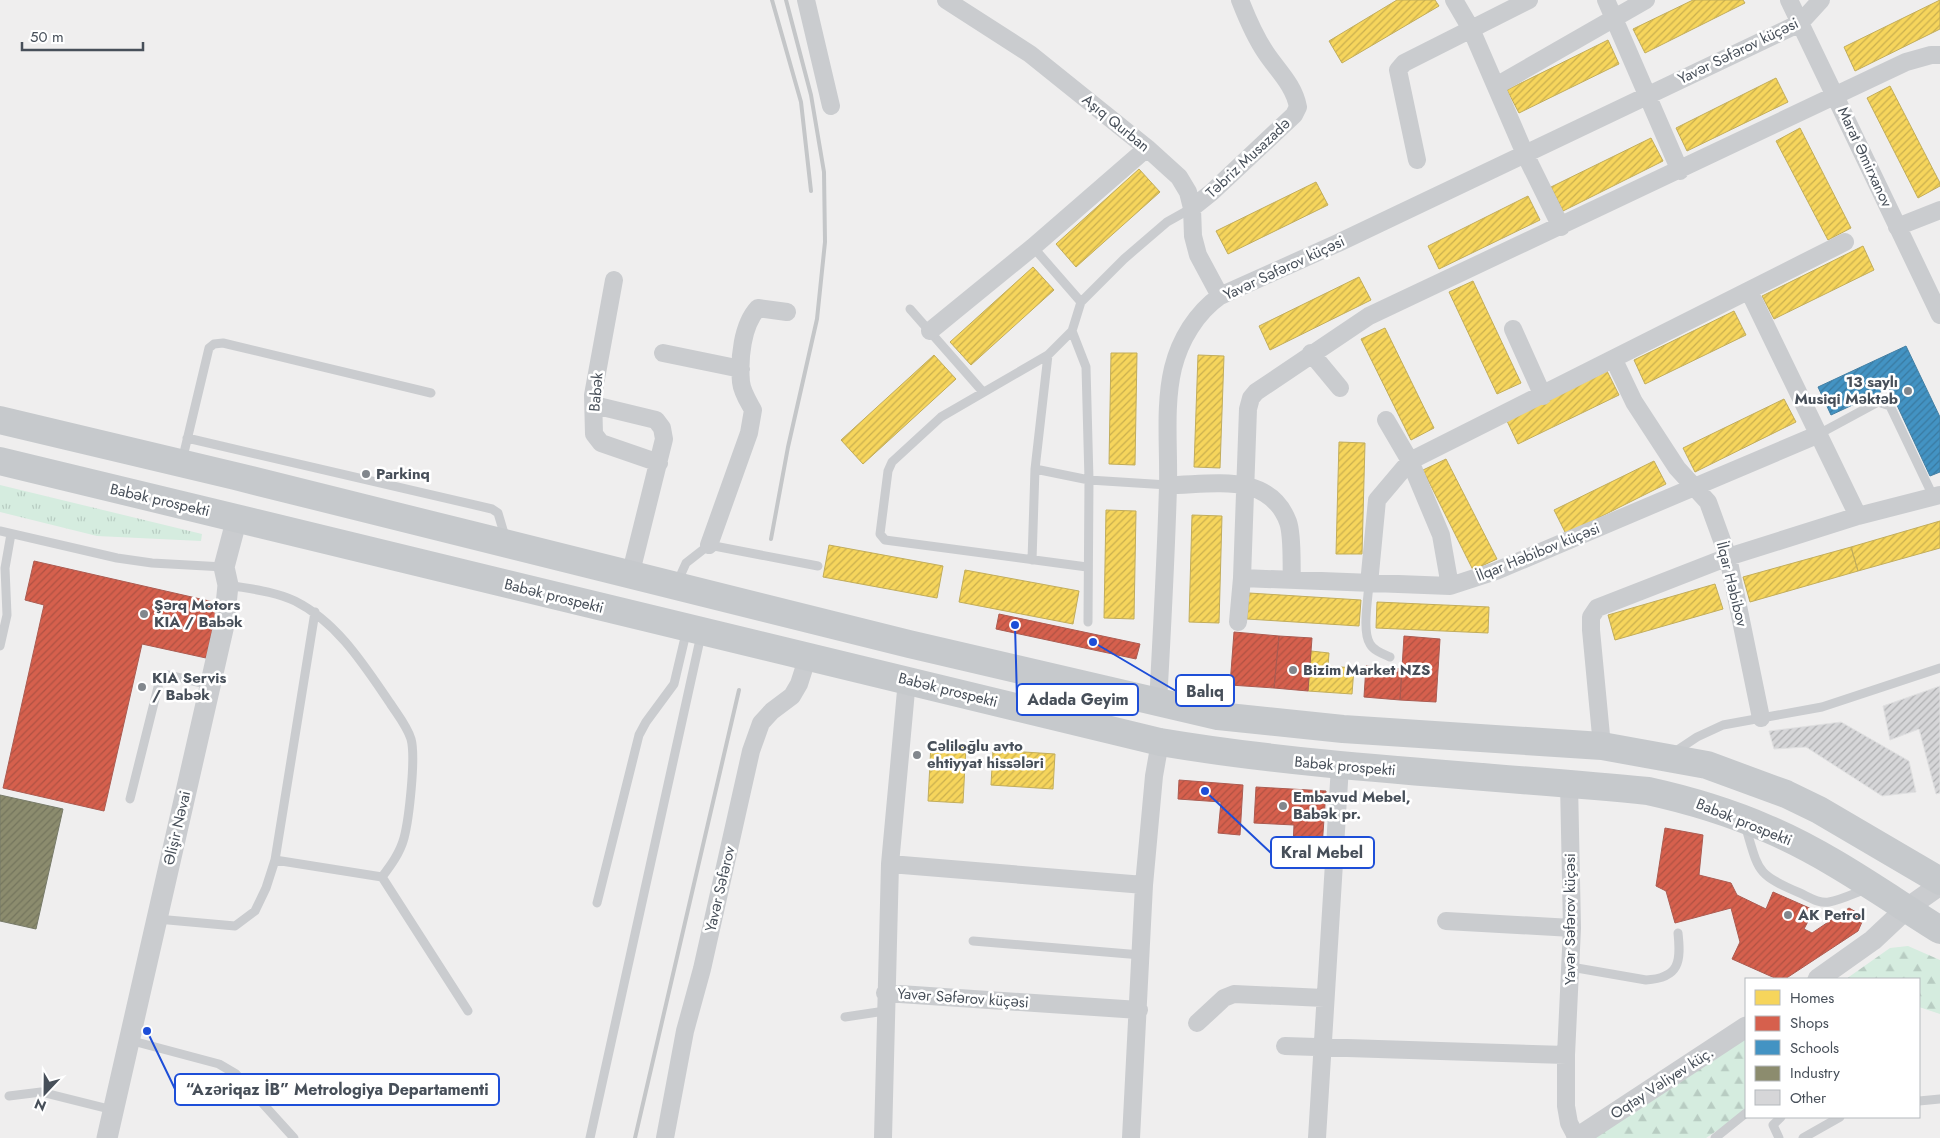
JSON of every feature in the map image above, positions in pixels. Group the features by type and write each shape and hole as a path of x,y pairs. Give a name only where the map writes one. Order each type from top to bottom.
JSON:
{"main road":[{"path":"0,420 184,451 508,545 675,587 1218,716 1280,724 1602,746 1668,756 1708,765 1786,794 1819,810 1940,883"},
{"name":"Babək prospekti","path":"0,462 1160,742 1249,756 1340,766 1569,783 1648,791 1698,802 1742,818 1799,844 1940,930"}],"street":[{"path":"806,0 831,106"},
{"name":"Aşıq Qurban","path":"946,0 1030,54 1147,148 1179,177 1188,192 1192,208 1193,236 1198,255 1220,296"},
{"name":"Təbriz Musazadə","path":"1192,208 1212,192 1294,115 1298,107 1291,86 1266,54 1246,18 1240,0"},
{"path":"1454,0 1471,29 1525,154 1561,227"},
{"path":"1417,160 1398,70 1404,62 1529,0"},
{"path":"1606,0 1680,171"},
{"path":"1496,86 1646,0"},
{"name":"Marat Əmirxanov","path":"1789,0 1940,314"},
{"name":"Yavər Səfərov küçəsi","path":"1158,703 1168,485 1168,404 1173,368 1183,342 1196,319 1207,305 1220,296 1338,244 1800,23 1821,0"},
{"path":"1238,622 1242,578 1248,409 1256,392 1311,353 1369,316 1680,171 1906,62 1932,55 1940,55"},
{"path":"930,331 1033,247 1147,148"},
{"path":"1898,226 1940,210"},
{"path":"1369,584 1378,500 1383,491 1410,461 1543,396 1845,242"},
{"name":"Babək","path":"614,280 594,405 594,434 601,443 659,463"},
{"path":"1749,291 1817,435 1858,516"},
{"path":"709,545 749,432 753,410 745,397 741,383 741,369 742,352 751,315 758,308 787,312"},
{"path":"1513,329 1543,396"},
{"path":"663,353 741,369"},
{"path":"1311,353 1340,388"},
{"name":"İlqar Həbibov","path":"1614,360 1634,402 1677,468 1708,502 1728,557 1761,718"},
{"path":"594,405 656,420 662,428 664,439 659,463 630,576"},
{"path":"1386,420 1410,461 1441,535 1450,586"},
{"name":"İlqar Həbibov küçəsi","path":"1242,578 1450,586 1496,571 1817,435"},
{"path":"1168,485 1246,484 1262,490 1280,508 1288,523 1292,580"},
{"path":"1602,746 1591,630 1591,617 1598,608 1728,557 1858,516 1936,496"},
{"name":"Əlişir Nəvai","path":"107,1138 224,625 226,576 237,518"},
{"name":"Yavər Səfərov","path":"665,1138 685,1031 702,969 751,751 761,723 772,711 792,696 799,684 808,656"},
{"name":"Yavər Səfərov küçəsi","path":"907,680 890,864 885,992 1139,1010"},
{"path":"1132,1138 1144,885 1154,776 1160,742"},
{"path":"1317,1138 1324,998 1340,766"},
{"name":"Yavər Səfərov küçəsi","path":"1569,783 1572,928 1566,1055 1566,1106 1568,1123 1577,1138"},
{"path":"890,864 1144,885"},
{"path":"1819,978 1873,940 1906,909 1940,883"},
{"path":"1446,921 1572,928"},
{"path":"883,1138 885,992"},
{"path":"1196,1023 1224,998 1234,994 1324,998"},
{"name":"Oqtay Vəliyev küç.","path":"1577,1138 1745,1029"},
{"path":"1284,1046 1566,1055"}],"lane":[{"path":"1087,567 884,540 880,534 888,471 892,462 941,417 1048,355 1072,331 1081,302 1124,259 1159,228 1192,208"},
{"path":"1033,247 1081,302"},
{"path":"910,309 983,392"},
{"path":"1072,331 1086,367 1089,480 1088,622"},
{"path":"184,451 209,348 214,344 223,343 431,393"},
{"path":"1032,560 1035,469 1048,355"},
{"path":"1817,435 1878,402 1890,406 1936,496"},
{"path":"1035,469 1089,480 1168,485"},
{"path":"0,531 117,558 226,576 293,600 315,612 348,644 376,683 411,738 413,759 404,838 395,860 382,877"},
{"path":"0,646 7,615 4,568 11,534"},
{"path":"675,587 686,563 709,545 818,566"},
{"path":"1369,584 1366,634 1369,644 1374,650 1390,657"},
{"path":"156,919 236,926 255,911 266,888 275,860 315,612"},
{"path":"597,903 639,735 646,722 674,684 695,630"},
{"path":"590,1138 695,630"},
{"path":"1668,756 1697,737 1723,725 1822,707 1940,668"},
{"path":"130,799 160,679 168,675 210,685"},
{"path":"1742,818 1757,864 1764,875 1772,881 1819,902 1829,902 1871,887"},
{"path":"275,860 382,877 468,1011"},
{"path":"1571,968 1646,980 1659,979 1676,966 1680,957 1678,933"},
{"path":"973,940 1141,955"},
{"path":"846,1018 885,1011"},
{"path":"129,1040 219,1064 236,1074 294,1138"},
{"path":"8,1096 41,1092 113,1110"},
{"path":"1920,1101 1940,1099"},
{"path":"1715,1138 1745,1115"},
{"path":"1778,1138 1773,1125 1780,1118"},
{"path":"1803,1138 1838,1118"}],"green space":[{"path":"0,485 202,534 201,541 97,536 0,512"},
{"path":"1908,946 1940,960 1940,1014 1920,1007 1920,978 1847,978 1890,948"},
{"path":"1745,1034 1745,1112 1706,1138 1595,1138"}],"building: Homes":[{"path":"1397,0 1435,0 1439,6 1342,63 1329,41"},
{"path":"1693,0 1743,0 1745,3 1645,53 1633,29"},
{"path":"1940,0 1940,29 1855,71 1844,47"},
{"path":"1608,40 1619,64 1519,113 1507,90"},
{"path":"1776,78 1788,102 1687,151 1676,128"},
{"path":"1890,86 1940,183 1940,186 1918,198 1867,98"},
{"path":"1800,128 1851,228 1828,240 1776,141"},
{"path":"1651,138 1663,161 1563,211 1551,187"},
{"path":"1139,169 1160,192 1076,267 1056,244"},
{"path":"1316,182 1328,205 1228,254 1216,231"},
{"path":"1528,196 1540,220 1439,269 1428,246"},
{"path":"1863,246 1874,270 1774,319 1762,296"},
{"path":"1033,267 1054,290 971,365 950,342"},
{"path":"1359,277 1371,300 1270,350 1259,326"},
{"path":"1473,281 1521,383 1497,394 1449,292"},
{"path":"1734,311 1746,335 1645,384 1634,360"},
{"path":"1385,328 1434,428 1411,440 1361,339"},
{"path":"1111,353 1137,353 1135,465 1109,464"},
{"path":"934,355 956,379 863,464 841,440"},
{"path":"1198,355 1224,356 1220,468 1194,467"},
{"path":"1607,371 1619,395 1518,444 1507,421"},
{"path":"1784,399 1796,422 1695,472 1683,448"},
{"path":"1339,442 1365,443 1362,554 1336,554"},
{"path":"1446,459 1497,559 1473,570 1423,470"},
{"path":"1654,461 1666,484 1566,534 1554,510"},
{"path":"1106,510 1136,511 1134,619 1104,618"},
{"path":"1192,515 1222,516 1219,623 1189,622"},
{"path":"1940,521 1940,548 1858,571 1851,547"},
{"path":"829,545 943,566 937,598 823,577"},
{"path":"1851,547 1858,571 1750,602 1743,577"},
{"path":"965,570 1079,591 1073,624 959,602"},
{"path":"1715,584 1723,609 1615,640 1608,615"},
{"path":"1249,593 1361,600 1359,626 1247,619"},
{"path":"1377,602 1489,607 1488,633 1376,628"},
{"path":"1311,651 1329,653 1328,666 1354,668 1352,694 1308,691"},
{"path":"931,744 966,746 963,803 928,801"},
{"path":"993,750 1055,754 1053,789 991,785"}],"building: Shops":[{"path":"34,561 218,603 206,658 142,644 104,811 3,788 44,605 25,600"},
{"path":"999,614 1140,644 1136,659 996,629"},
{"path":"1234,632 1279,636 1274,688 1230,685"},
{"name":"Bizim Market NZS","path":"1279,636 1312,638 1308,691 1274,688"},
{"path":"1404,636 1440,639 1436,702 1400,700"},
{"path":"1366,666 1402,669 1400,700 1364,697"},
{"path":"1179,780 1243,785 1240,835 1218,833 1221,802 1178,799"},
{"path":"1256,787 1326,791 1322,847 1293,845 1294,825 1254,823"},
{"path":"1665,828 1703,835 1699,875 1731,883 1737,895 1766,909 1773,892 1814,910 1804,929 1812,933 1849,908 1858,913 1862,922 1858,931 1787,978 1775,978 1732,959 1740,942 1731,908 1675,923 1666,891 1656,886"}],"building: Schools":[{"path":"1906,346 1940,417 1940,472 1930,476 1889,388 1831,415 1818,387"}],"building: Industry":[{"path":"0,795 63,809 36,929 0,921"}],"building: Other":[{"path":"1940,686 1940,793 1936,794 1919,729 1890,740 1883,706"},
{"path":"1841,722 1909,761 1916,792 1882,796 1806,747 1774,749 1769,731"}],"railway":[{"path":"772,0 801,102 811,191"},
{"path":"771,539 788,447 817,319 825,242 824,172 811,95 786,0"},
{"path":"635,1138 739,690"}],"place":[{"name":"13 saylı Musiqi Məktəb","path":"1908,391"},
{"name":"Parkinq","path":"366,474"},
{"name":"Şərq Motors KIA / Babək","path":"144,614"},
{"name":"Adada Geyim","path":"1015,625"},
{"name":"Balıq","path":"1093,642"},
{"name":"Bizim Market NZS","path":"1293,670"},
{"name":"KIA Servis / Babək","path":"142,687"},
{"name":"Cəliloğlu avto ehtiyyat hissələri","path":"917,755"},
{"name":"Kral Mebel","path":"1205,791"},
{"name":"Embavud Mebel, Babək pr.","path":"1283,806"},
{"name":"AK Petrol","path":"1788,915"},
{"name":"“Azəriqaz İB” Metrologiya Departamenti","path":"147,1031"}]}
